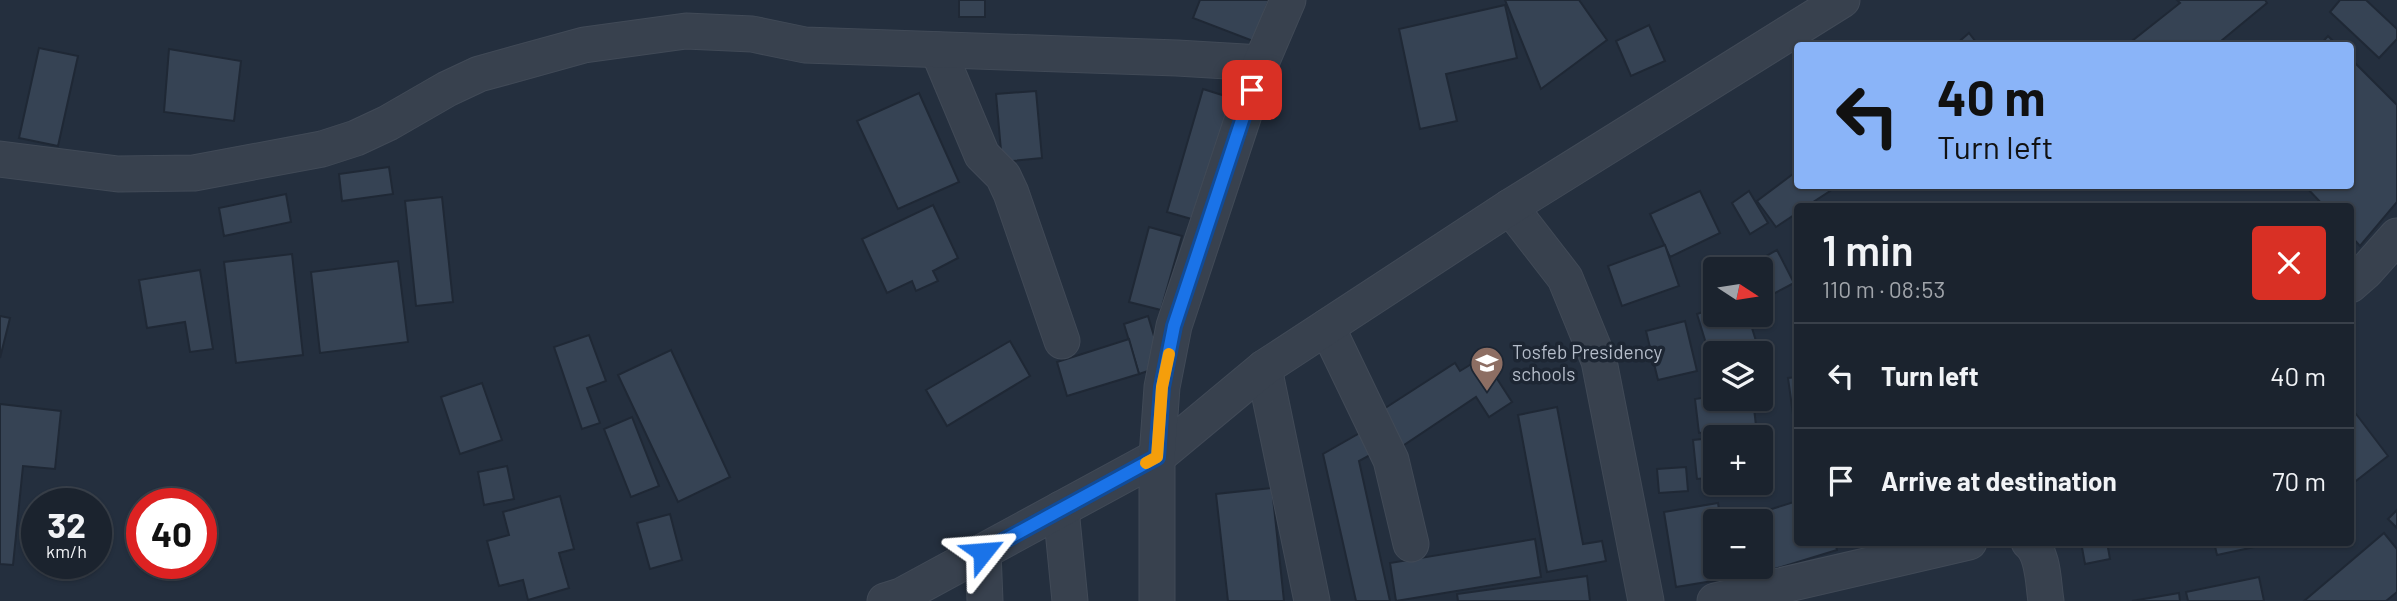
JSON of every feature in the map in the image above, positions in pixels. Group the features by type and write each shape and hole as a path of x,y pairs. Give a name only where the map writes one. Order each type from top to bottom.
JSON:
{"street":[{"path":"1157,601 1157,457 1162,387 1174,326 1261,63 1288,0"},
{"path":"895,599 1157,457 1264,368 1510,207 1842,0"},
{"path":"0,159 118,174 194,173 263,162 322,149 356,138 447,89 479,74 511,64 584,45 686,31 752,34 804,45 1261,63"},
{"path":"938,50 982,155 1003,176 1007,184 1062,341"},
{"path":"1510,207 1565,278 1599,361 1646,601"},
{"path":"2354,282 2367,271 2397,236"},
{"path":"1327,327 1391,460 1411,544"},
{"path":"1264,368 1312,601"},
{"path":"1062,509 1070,601"},
{"path":"1715,601 1952,546"},
{"path":"2034,546 2040,564 2046,601"},
{"path":"983,552 985,601"}],"building":[{"path":"959,0 985,0 985,17 959,17"},
{"path":"1200,0 1269,0 1253,41 1193,18"},
{"path":"1505,0 1579,0 1607,40 1541,89"},
{"path":"2177,0 2265,0 2267,3 2220,42 2133,42 2180,3"},
{"path":"2340,0 2366,0 2397,29 2397,39 2379,58 2330,12"},
{"path":"1505,5 1517,58 1446,74 1457,121 1420,129 1399,29"},
{"path":"1649,25 1665,61 1631,76 1616,41"},
{"path":"1969,33 1976,42 1959,42"},
{"path":"2328,36 2334,42 2323,42"},
{"path":"39,48 78,56 58,146 19,138"},
{"path":"169,49 241,61 234,121 164,112"},
{"path":"2354,62 2397,105 2397,202 2360,246 2354,239 2354,203 2321,203 2308,189 2354,189"},
{"path":"1203,89 1238,100 1202,222 1167,212"},
{"path":"1036,91 1042,158 1002,162 996,94"},
{"path":"919,93 959,182 898,209 857,121"},
{"path":"389,167 393,194 342,201 339,174"},
{"path":"1794,173 1794,189 1830,191 1812,203 1794,203 1794,215 1776,227 1757,201"},
{"path":"1700,191 1720,233 1670,257 1650,214"},
{"path":"1749,191 1768,223 1750,234 1732,203"},
{"path":"286,194 291,222 224,236 219,208"},
{"path":"442,197 453,302 416,306 405,201"},
{"path":"933,205 958,258 933,271 938,281 916,291 912,281 887,293 862,239"},
{"path":"1149,227 1182,236 1161,310 1129,302"},
{"path":"1665,245 1679,286 1622,306 1608,266"},
{"path":"1777,250 1794,283 1773,294 1773,257 1764,257"},
{"path":"292,254 303,355 236,363 224,262"},
{"path":"398,261 408,342 320,353 311,272"},
{"path":"200,270 213,349 190,352 185,322 147,328 139,280"},
{"path":"1703,312 1703,327 1752,327 1756,341 1705,341 1697,314"},
{"path":"0,316 10,318 0,358"},
{"path":"1148,316 1163,366 1139,374 1124,324"},
{"path":"1685,321 1697,371 1658,380 1646,331"},
{"path":"589,335 606,381 587,388 600,423 582,429 554,347"},
{"path":"1129,339 1139,374 1067,396 1057,362"},
{"path":"1010,341 1030,376 947,426 926,390"},
{"path":"671,350 730,477 678,502 618,375"},
{"path":"1483,357 1512,402 1489,417 1476,397 1398,449 1376,414 1455,363 1460,371"},
{"path":"1794,377 1794,414 1793,414 1788,378"},
{"path":"482,383 502,440 460,454 441,397"},
{"path":"1703,398 1703,411 1754,411 1756,425 1703,425 1703,433 1699,433 1695,399"},
{"path":"0,404 61,411 55,469 23,466 13,565 0,564"},
{"path":"1557,407 1583,544 1602,541 1606,561 1547,572 1518,415"},
{"path":"2354,411 2388,456 2354,482"},
{"path":"632,417 659,486 631,497 604,429"},
{"path":"1365,430 1372,454 1359,461 1390,601 1356,601 1323,454"},
{"path":"1703,439 1703,478 1697,479 1693,440"},
{"path":"507,466 514,499 484,505 478,472"},
{"path":"1686,467 1688,491 1659,493 1657,469"},
{"path":"1272,488 1284,601 1228,601 1216,494"},
{"path":"560,496 574,549 559,553 569,588 528,600 523,580 499,586 487,541 509,535 503,512"},
{"path":"1794,502 1794,546 1836,546 1837,550 1773,569 1772,509"},
{"path":"1718,503 1719,509 1703,509 1703,579 1725,579 1676,587 1664,512"},
{"path":"2397,510 2397,528 2388,519"},
{"path":"670,514 682,560 650,569 637,523"},
{"path":"2384,533 2397,549 2397,592 2386,601 2304,601"},
{"path":"1535,539 1541,577 1396,601 1390,563"},
{"path":"2082,546 2108,546 2110,559 2085,564"},
{"path":"2215,546 2259,546 2217,555"},
{"path":"1587,576 1590,601 1458,601 1457,594"},
{"path":"2259,577 2264,601 2188,601 2186,592"},
{"path":"2179,593 2180,601 2132,601"}],"slow traffic":[{"path":"1146,463 1157,457 1162,387 1169,354"}],"place":[{"name":"Tosfeb Presidency schools","path":"1487,393"}],"route":[{"path":"983,552 1157,457 1162,387 1174,326 1252,90"}]}
